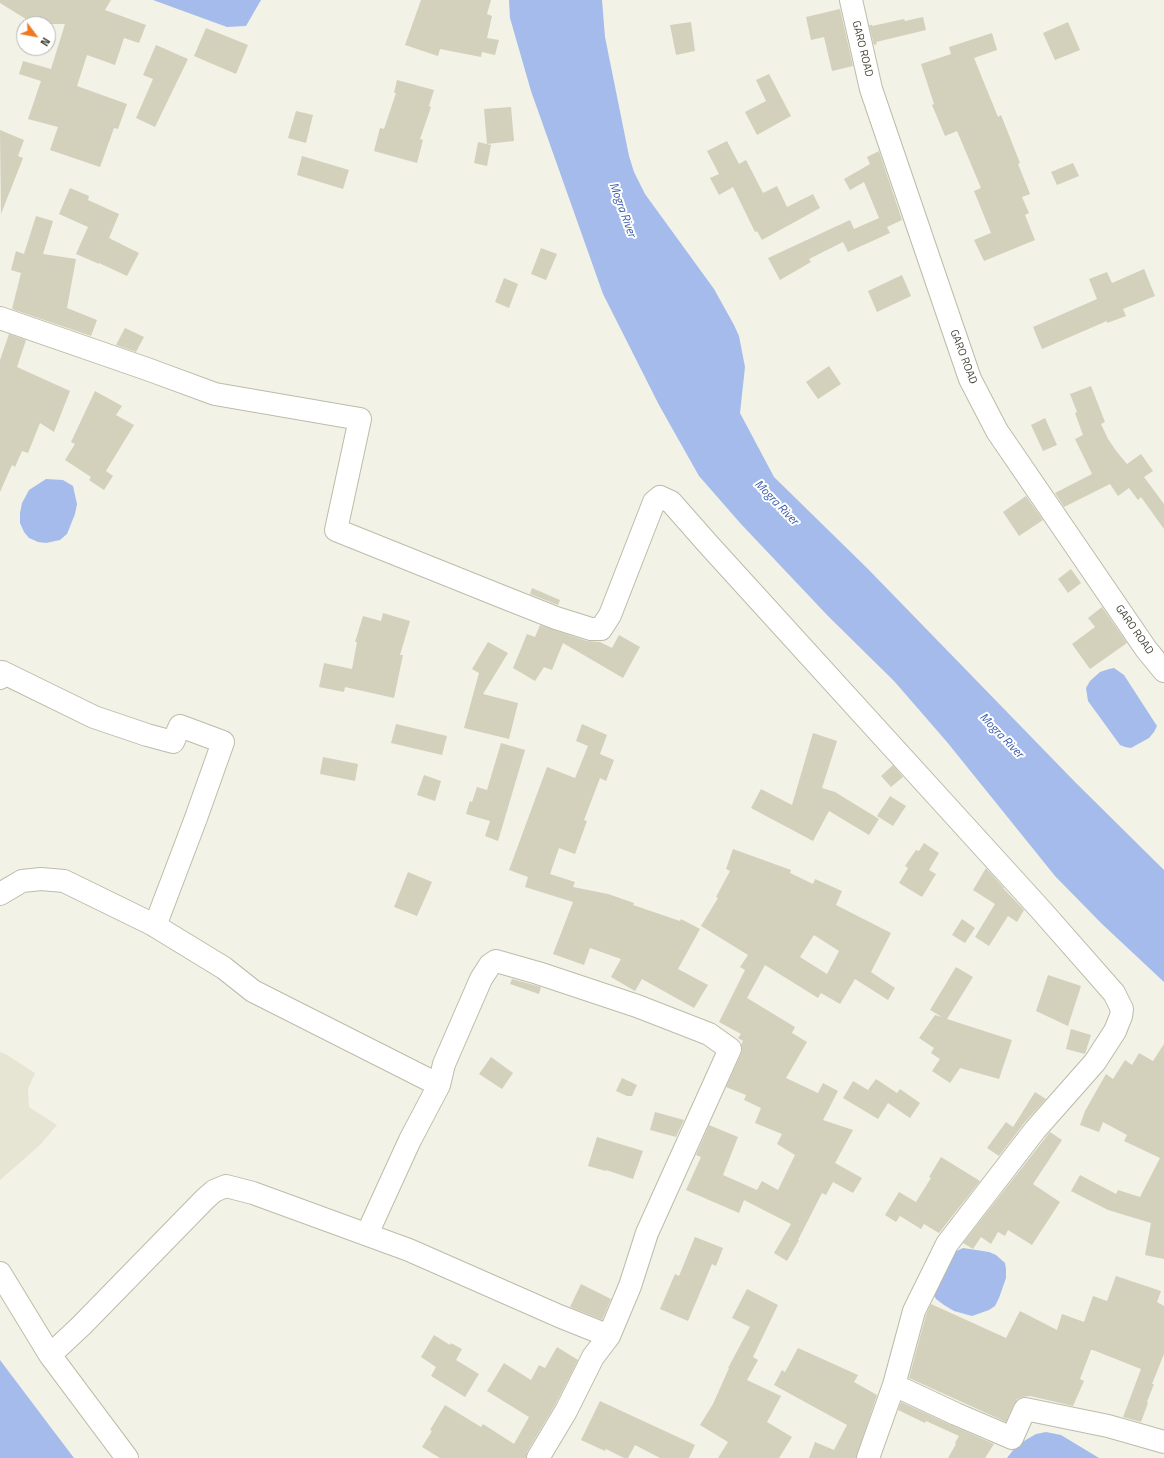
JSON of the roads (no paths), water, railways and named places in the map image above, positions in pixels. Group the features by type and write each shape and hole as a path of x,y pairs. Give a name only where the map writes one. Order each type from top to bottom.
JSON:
{"street":[{"name":"GARO ROAD","path":"850,0 872,89 970,379 996,431 1146,648 1164,671"},
{"path":"0,318 148,369 214,394 360,419 336,530 508,600 590,630 601,629 610,615 654,502 660,496 671,502 1036,904 1114,993 1122,1009 1121,1016 1096,1062 1036,1130 947,1244 914,1311 894,1385 868,1458"},
{"path":"0,678 2,672 94,717 147,735 173,742 180,726 223,742 155,926"},
{"path":"0,894 22,880 41,879 64,881 155,926 224,968 253,991 439,1085"},
{"path":"367,1234 410,1140 439,1085 444,1064 481,979 490,965 496,961 538,973 637,1006 709,1034 730,1049 647,1233 630,1286 609,1336 594,1356 566,1411 538,1458"},
{"path":"50,1355 81,1326 205,1199 214,1191 226,1186 253,1192 409,1250 559,1316 609,1336"},
{"path":"0,1273 50,1355 127,1458"},
{"path":"894,1385 1012,1438 1025,1409 1108,1426 1164,1442"}],"water":[{"path":"153,0 261,0 246,26 227,27"},
{"name":"Mogra River","path":"509,0 602,0 605,37 629,156 634,172 645,194 714,289 734,325 739,336 745,367 740,413 774,477 867,568 1076,783 1164,870 1164,982 1102,924 1055,876 947,742 894,681 828,616 741,524 699,476 659,405 603,294 531,91 510,18"},
{"path":"46,479 63,480 73,486 77,504 75,514 67,534 60,540 46,543 38,542 29,538 24,532 20,523 20,513 22,503 29,490"},
{"path":"1114,668 1124,675 1157,726 1149,738 1131,748 1120,745 1088,701 1086,688 1090,681 1100,672"},
{"path":"963,1248 989,1252 996,1255 1005,1263 1006,1269 1006,1278 995,1306 989,1310 972,1316 954,1311 944,1305 936,1299 932,1292 946,1256"},
{"path":"0,1360 49,1425 74,1458 0,1458"},
{"path":"1046,1432 1061,1435 1099,1458 1007,1458 1014,1449 1024,1441 1036,1434"}]}
